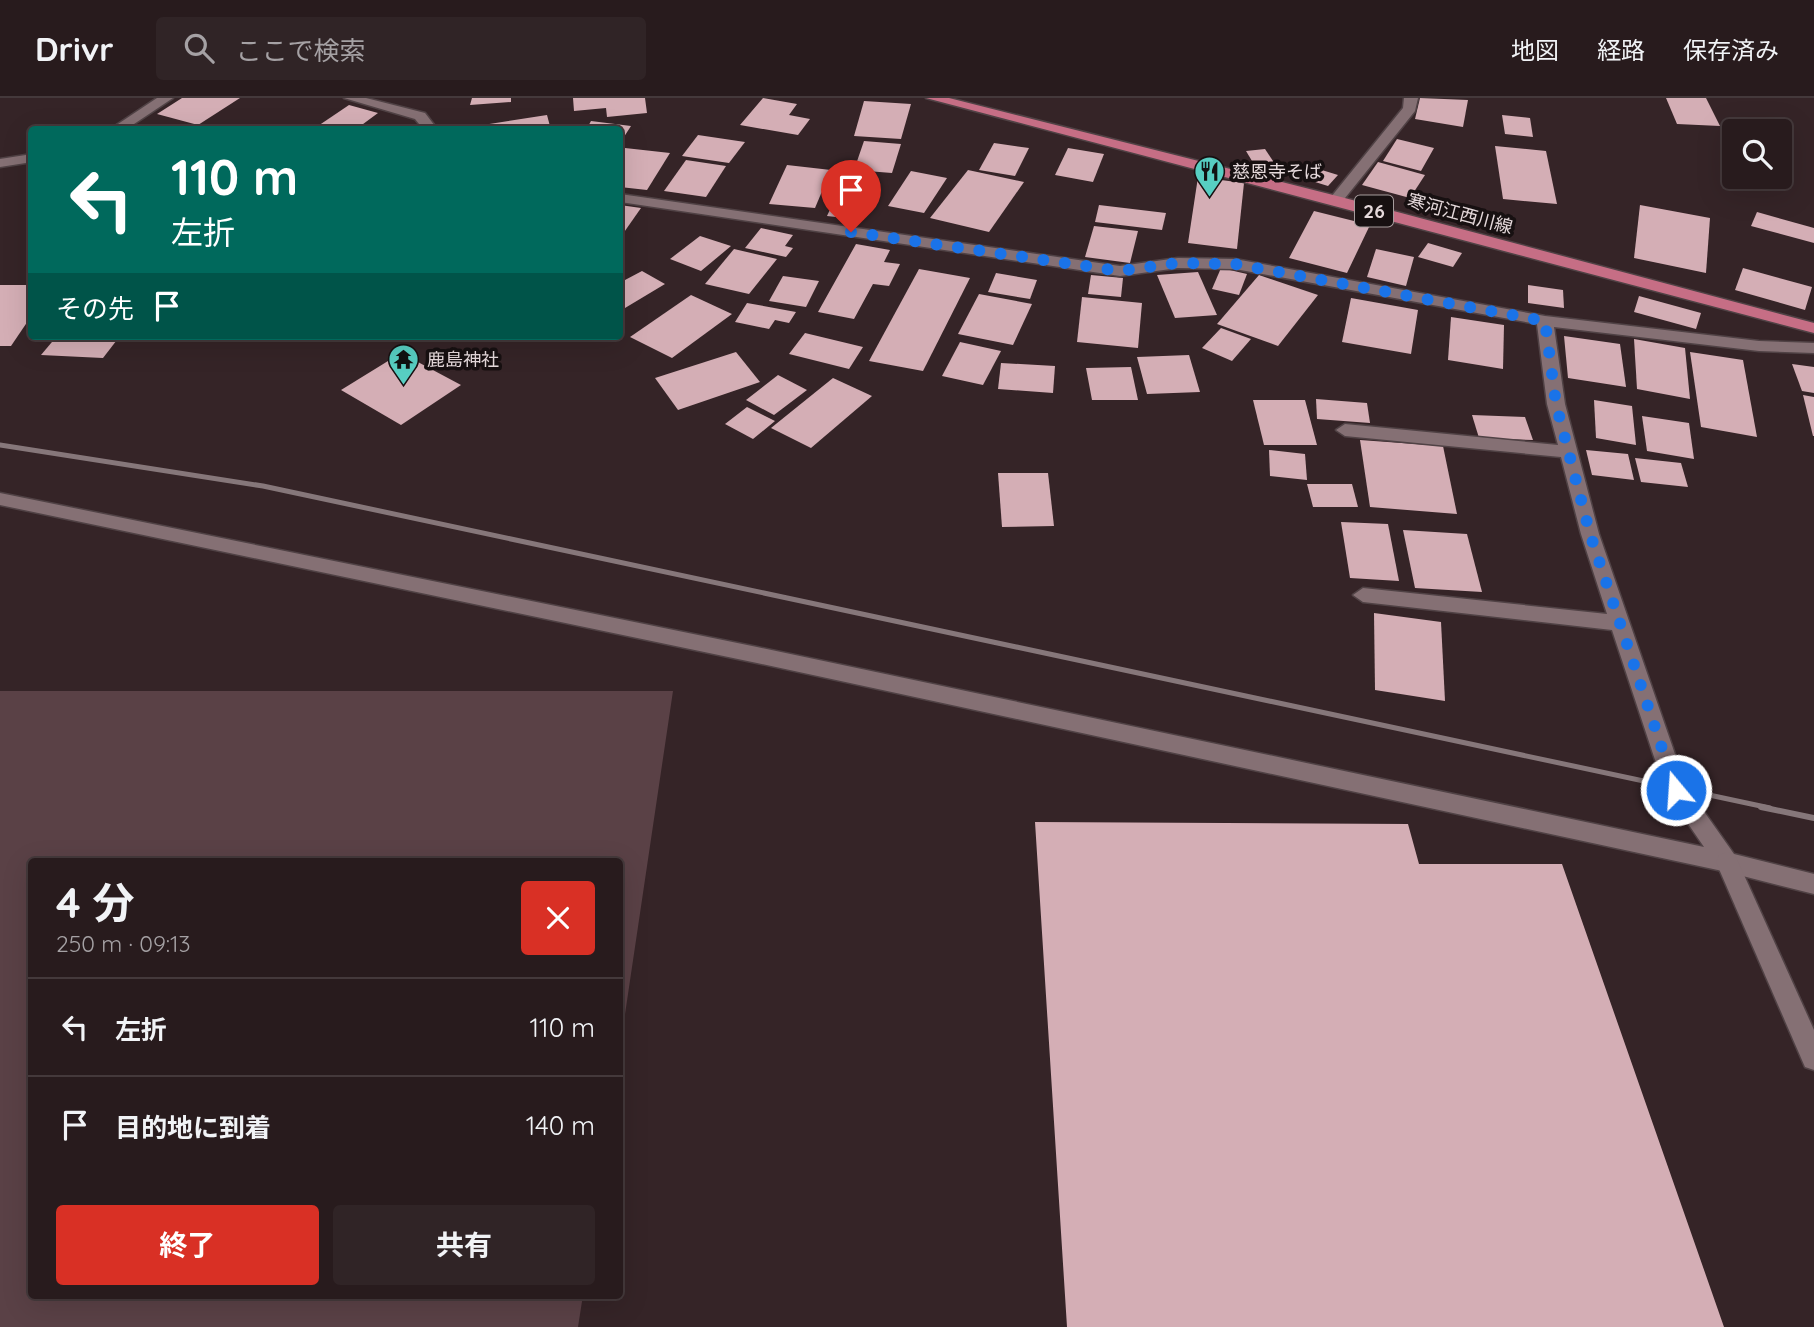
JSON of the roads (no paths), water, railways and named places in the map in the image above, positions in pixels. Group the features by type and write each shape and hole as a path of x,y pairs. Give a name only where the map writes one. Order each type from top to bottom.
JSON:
{"main road":[{"name":"寒河江西川線","path":"933,98 1336,200 1814,328"}],"street":[{"path":"121,126 166,98"},
{"path":"351,98 420,116 429,126"},
{"path":"1336,200 1410,108 1411,98"},
{"path":"0,163 28,159"},
{"path":"623,198 1120,271 1178,263 1235,264 1545,321 1759,346 1814,348"},
{"path":"1545,321 1556,404 1568,452 1620,623 1676,790 1727,862 1814,1058"},
{"path":"1345,430 1568,452"},
{"path":"0,499 717,647 1727,862 1814,884"},
{"path":"1363,595 1620,623"}],"railway":[{"path":"0,445 263,486 1770,808"},
{"path":"1761,807 1814,818"}],"place":[{"name":"慈恩寺そば","path":"1209,199"},
{"name":"鹿島神社","path":"404,387"}]}
